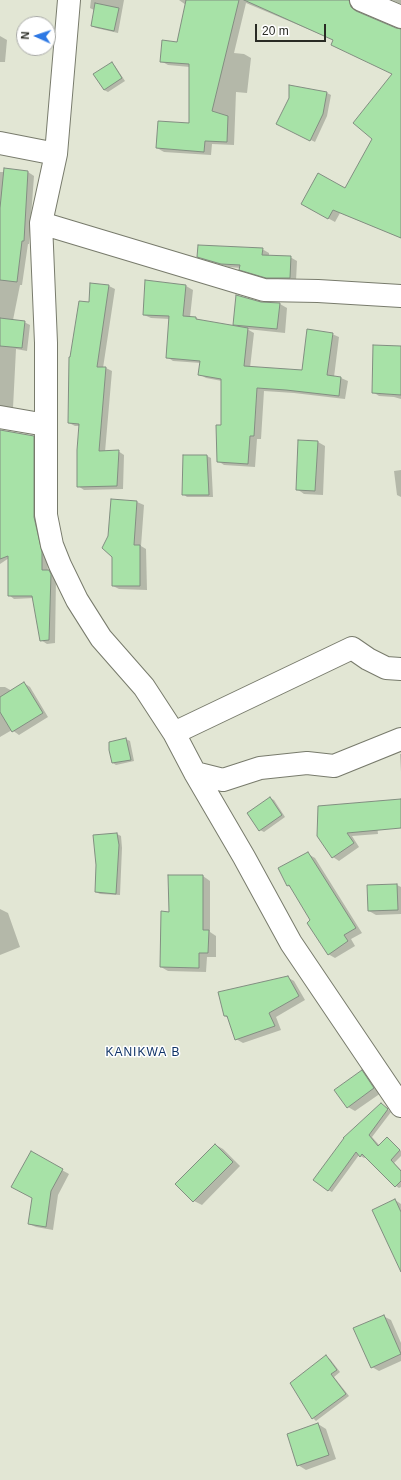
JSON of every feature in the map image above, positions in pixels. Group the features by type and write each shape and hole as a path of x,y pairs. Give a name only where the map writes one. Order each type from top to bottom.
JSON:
{"street":[{"path":"69,0 56,154 41,223 46,343 46,515 52,545 77,600 101,638 144,687 174,733 291,943 401,1106"},
{"path":"361,0 401,17"},
{"path":"0,142 56,154"},
{"path":"41,223 264,290 318,291 401,296"},
{"path":"0,417 46,425"},
{"path":"174,733 352,648 368,659 386,668 401,668"},
{"path":"195,773 224,780 260,768 307,763 334,766 401,739"}],"building":[{"path":"186,0 239,0 212,111 228,116 227,142 205,141 204,152 156,148 158,121 189,123 189,64 160,62 162,40 177,42"},
{"path":"244,0 349,0 351,7 356,11 401,29 401,238 333,210 328,219 301,204 318,173 345,188 372,139 353,123 392,74 331,45 333,40"},
{"path":"95,3 119,8 114,31 91,26"},
{"path":"112,62 122,78 104,90 93,74"},
{"path":"289,85 327,92 323,114 310,141 276,124 289,98"},
{"path":"4,168 28,171 24,241 22,241 17,282 0,280 0,208"},
{"path":"198,245 263,248 262,255 291,256 290,278 266,278 239,270 240,265 221,264 197,257"},
{"path":"145,280 186,285 183,316 196,317 196,319 248,328 244,366 302,370 307,329 333,333 327,375 341,377 339,396 257,388 254,436 250,436 248,464 217,462 216,425 221,425 221,379 198,375 200,361 166,358 169,316 143,315"},
{"path":"90,283 109,285 97,367 106,367 99,451 119,450 117,486 77,487 79,424 68,423 69,357 79,301 89,302"},
{"path":"236,295 261,302 280,303 277,329 233,325"},
{"path":"0,318 25,321 22,348 0,346"},
{"path":"373,345 401,346 401,395 372,393"},
{"path":"0,430 34,436 34,517 42,552 42,570 49,570 51,574 49,640 40,641 32,596 8,596 8,556 0,559"},
{"path":"298,440 318,441 315,491 296,490"},
{"path":"183,455 207,455 209,495 182,495"},
{"path":"111,499 137,501 134,545 140,545 140,586 112,586 112,557 102,548 108,536"},
{"path":"24,682 43,713 12,732 0,712 0,697"},
{"path":"126,738 131,760 112,763 109,742"},
{"path":"270,797 282,815 259,831 247,813"},
{"path":"401,799 401,828 347,833 354,843 332,858 317,836 318,806"},
{"path":"117,833 119,845 116,894 95,892 96,865 93,835"},
{"path":"308,852 356,928 344,935 348,941 328,955 307,923 310,920 289,885 287,886 278,868"},
{"path":"168,875 203,875 203,930 209,930 208,953 199,953 199,968 160,967 161,911 169,912"},
{"path":"397,884 398,910 368,911 367,885"},
{"path":"288,976 299,996 269,1013 275,1026 235,1040 227,1016 224,1016 218,992"},
{"path":"362,1070 374,1088 347,1108 334,1090"},
{"path":"381,1103 388,1109 369,1135 378,1146 387,1137 400,1150 391,1160 401,1171 401,1181 395,1187 362,1154 360,1157 356,1152 328,1191 313,1180 343,1138"},
{"path":"215,1144 233,1162 193,1202 175,1184"},
{"path":"31,1151 63,1169 51,1191 46,1227 28,1224 32,1198 11,1187"},
{"path":"395,1199 401,1212 401,1272 372,1210"},
{"path":"384,1315 401,1354 371,1368 353,1328"},
{"path":"326,1355 337,1370 331,1374 346,1394 312,1419 290,1383"},
{"path":"318,1423 329,1455 297,1466 287,1434"}],"district":[{"name":"KANIKWA B","path":"143,1053"}]}
